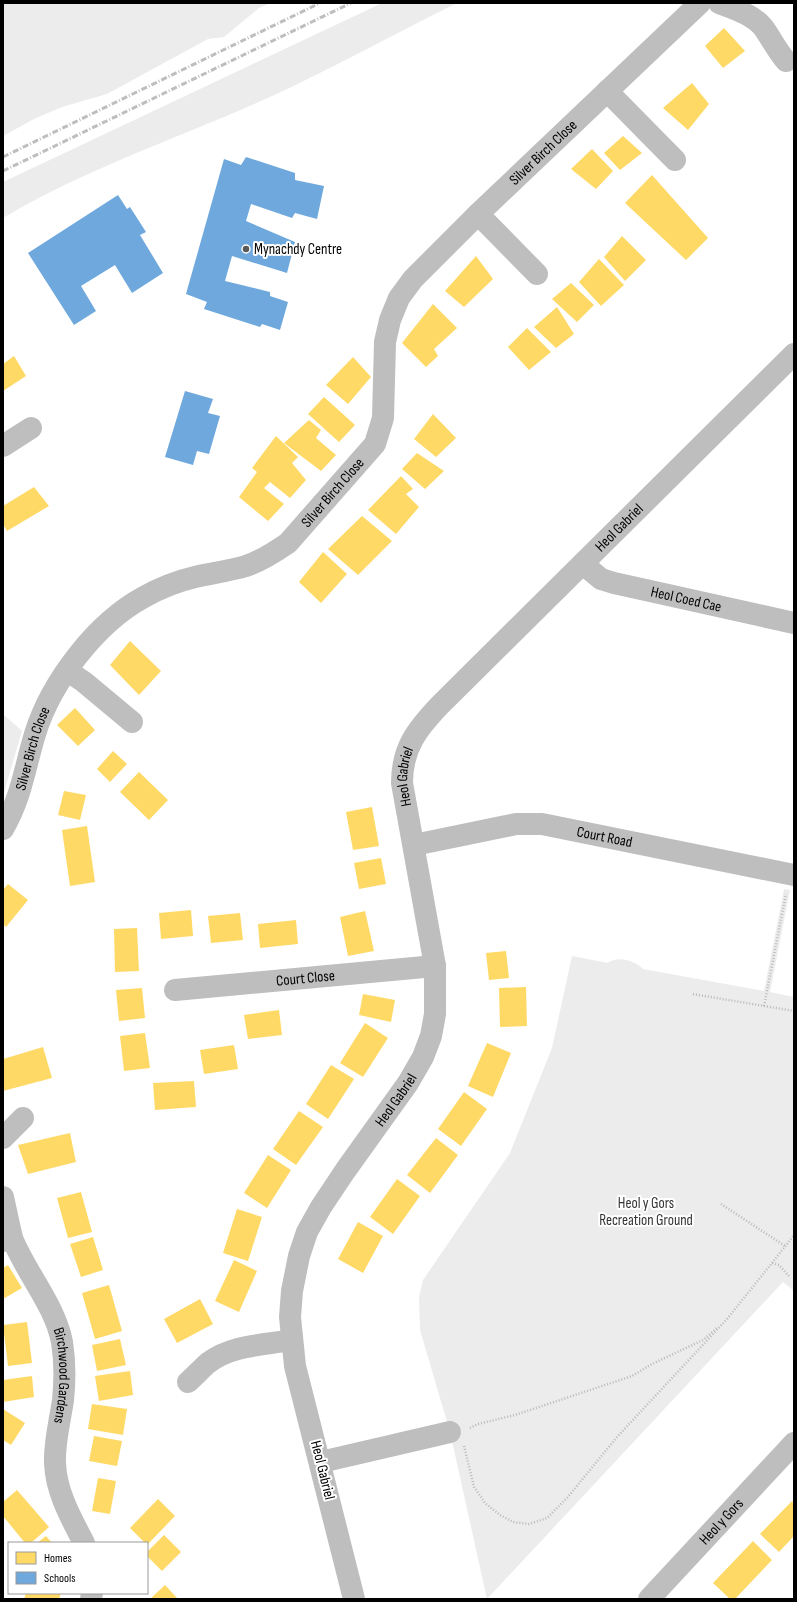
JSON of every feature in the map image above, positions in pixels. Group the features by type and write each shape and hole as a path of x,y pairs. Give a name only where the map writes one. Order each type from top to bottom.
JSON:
{"street":[{"name":"Silver Birch Close","path":"3,829 17,804 41,717 79,655 121,611 144,597 168,585 194,577 246,566 274,553 288,543 366,455 377,438 384,413 385,342 390,320 399,298 413,279 478,214 698,3"},
{"path":"719,3 744,12 754,19 763,27 775,48 786,61"},
{"path":"607,91 675,160"},
{"path":"478,214 537,274"},
{"name":"Heol Gabriel","path":"354,1599 296,1366 290,1318 292,1291 299,1256 307,1232 321,1208 408,1083 423,1057 431,1036 436,1014 435,966 402,783 402,767 412,739 424,721 794,354"},
{"path":"3,446 31,428"},
{"name":"Heol Coed Cae","path":"583,564 601,579 614,583 794,623"},
{"path":"68,671 89,686 132,722"},
{"name":"Court Road","path":"414,845 516,824 542,824 792,874"},
{"name":"Court Close","path":"175,990 435,966"},
{"path":"3,1138 24,1118"},
{"name":"Birchwood Gardens","path":"3,1197 8,1240 18,1254 54,1318 62,1341 65,1368 55,1463 58,1484 65,1505 84,1542"},
{"path":"188,1382 209,1362 220,1356 241,1348 292,1340"},
{"path":"321,1462 456,1432"},
{"name":"Heol y Gors","path":"648,1599 792,1449"}],"path":[{"path":"764,1006 792,874"},
{"path":"693,994 794,1011"},
{"path":"721,1204 785,1246"},
{"path":"727,1319 703,1340 652,1364 632,1376 515,1415 478,1424 456,1432 474,1487 485,1503 500,1515 513,1522 529,1524 546,1518 567,1498 617,1437 727,1319 794,1235"},
{"path":"772,1263 779,1265 789,1276"}],"green space":[{"path":"3,3 270,3 259,8 224,37 208,39 107,94 62,107 36,118 3,136"},
{"path":"382,3 457,3 294,86 236,112 101,168 35,200 3,218 3,182"},
{"path":"3,714 22,731 3,796"},
{"name":"Heol y Gors Recreation Ground","path":"784,889 790,890 770,992 794,997 794,1291 783,1282 487,1599 450,1432 420,1330 419,1297 423,1280 510,1153 552,1048 572,956 608,963 616,959 621,959 631,961 643,969 764,991"}],"building: Homes":[{"path":"724,28 745,51 723,68 705,46"},
{"path":"692,83 709,104 688,130 663,108"},
{"path":"623,136 642,153 620,170 604,153"},
{"path":"592,149 613,171 596,189 571,169"},
{"path":"652,175 708,238 686,260 625,203"},
{"path":"622,236 646,260 625,281 604,257"},
{"path":"476,256 493,279 464,307 445,291"},
{"path":"599,259 624,285 601,306 579,282"},
{"path":"571,283 594,305 577,322 552,299"},
{"path":"433,304 457,328 434,349 438,356 426,367 402,343"},
{"path":"557,307 574,334 556,348 534,327"},
{"path":"527,328 551,352 529,370 508,347"},
{"path":"14,356 26,376 3,391 3,364"},
{"path":"353,357 371,377 348,404 326,385"},
{"path":"324,397 355,425 339,442 308,414"},
{"path":"433,414 456,438 436,457 414,439"},
{"path":"309,420 321,430 316,438 336,455 321,471 284,443"},
{"path":"276,436 298,457 292,463 306,480 290,498 270,482 264,488 284,504 268,521 239,497 257,472 252,468"},
{"path":"417,453 444,471 425,489 402,469"},
{"path":"401,476 413,489 406,494 419,507 396,534 368,510"},
{"path":"34,487 49,506 7,531 3,524 3,506"},
{"path":"362,516 392,541 358,575 328,549"},
{"path":"323,552 347,574 321,603 299,582"},
{"path":"130,641 161,671 139,695 110,665"},
{"path":"75,708 95,730 78,746 57,725"},
{"path":"113,751 127,764 110,782 97,769"},
{"path":"139,772 168,800 149,820 120,792"},
{"path":"64,791 86,795 80,820 58,815"},
{"path":"372,807 379,846 353,850 346,812"},
{"path":"87,826 95,882 70,886 62,830"},
{"path":"381,858 386,884 359,889 354,863"},
{"path":"8,884 28,900 6,927 3,924 3,890"},
{"path":"191,910 193,936 161,939 159,913"},
{"path":"365,911 374,951 348,956 340,917"},
{"path":"240,913 243,940 211,943 208,916"},
{"path":"296,920 298,944 260,948 258,924"},
{"path":"137,928 139,971 115,972 114,929"},
{"path":"506,951 509,978 489,980 486,953"},
{"path":"526,987 527,1026 500,1027 499,988"},
{"path":"142,988 145,1018 119,1021 116,990"},
{"path":"363,994 395,1000 391,1022 359,1015"},
{"path":"279,1010 282,1035 248,1039 244,1015"},
{"path":"365,1023 388,1038 363,1077 340,1063"},
{"path":"145,1033 150,1068 124,1071 120,1036"},
{"path":"487,1043 511,1053 493,1097 468,1086"},
{"path":"234,1045 238,1069 204,1074 200,1050"},
{"path":"43,1047 52,1078 3,1091 3,1059"},
{"path":"331,1065 354,1079 328,1119 306,1104"},
{"path":"194,1081 196,1107 155,1110 153,1083"},
{"path":"464,1092 487,1109 461,1146 438,1129"},
{"path":"299,1111 323,1127 296,1165 273,1149"},
{"path":"70,1133 76,1162 28,1174 18,1145"},
{"path":"436,1138 458,1155 430,1193 407,1175"},
{"path":"268,1155 291,1170 267,1208 244,1193"},
{"path":"397,1179 420,1196 393,1234 370,1217"},
{"path":"81,1192 92,1232 68,1238 57,1198"},
{"path":"237,1209 262,1217 248,1261 223,1253"},
{"path":"358,1222 383,1236 363,1273 338,1259"},
{"path":"93,1237 103,1270 81,1277 70,1244"},
{"path":"234,1260 257,1271 239,1312 215,1301"},
{"path":"8,1265 22,1288 3,1299 3,1268"},
{"path":"109,1285 122,1331 95,1339 82,1293"},
{"path":"200,1299 213,1324 177,1343 164,1319"},
{"path":"27,1322 32,1363 8,1366 3,1325"},
{"path":"120,1339 126,1365 97,1371 92,1345"},
{"path":"130,1371 133,1395 99,1401 95,1376"},
{"path":"32,1376 34,1397 3,1402 3,1380"},
{"path":"92,1404 127,1409 123,1435 88,1429"},
{"path":"3,1409 25,1423 11,1445 3,1440"},
{"path":"94,1436 122,1441 117,1466 89,1461"},
{"path":"98,1478 116,1481 110,1514 92,1511"},
{"path":"17,1490 49,1527 32,1542 24,1542 3,1516 3,1502"},
{"path":"158,1499 175,1516 148,1544 148,1542 144,1542 130,1528"},
{"path":"792,1501 794,1503 794,1536 779,1552 760,1534"},
{"path":"164,1535 181,1552 162,1571 148,1557 148,1551"},
{"path":"46,1536 51,1542 38,1542"},
{"path":"753,1541 772,1560 735,1599 730,1599 713,1583"},
{"path":"165,1585 178,1599 150,1599"},
{"path":"26,1594 61,1594 59,1599 24,1599"}],"building: Schools":[{"name":"Mynachdy Centre","path":"246,157 295,173 295,180 324,186 317,219 295,213 292,218 251,204 246,221 295,242 287,273 232,256 225,281 270,292 270,296 288,302 280,330 262,324 260,327 204,309 207,302 186,294 224,159 241,165"},
{"path":"118,195 127,209 130,207 146,232 140,235 163,273 132,293 115,265 81,286 96,311 74,325 28,253"},
{"path":"185,391 213,399 208,413 220,416 209,454 197,451 193,465 165,457"}],"railway":[{"path":"3,157 320,3"},
{"path":"3,171 351,3"}],"place":[{"name":"Mynachdy Centre","path":"246,249"}]}
